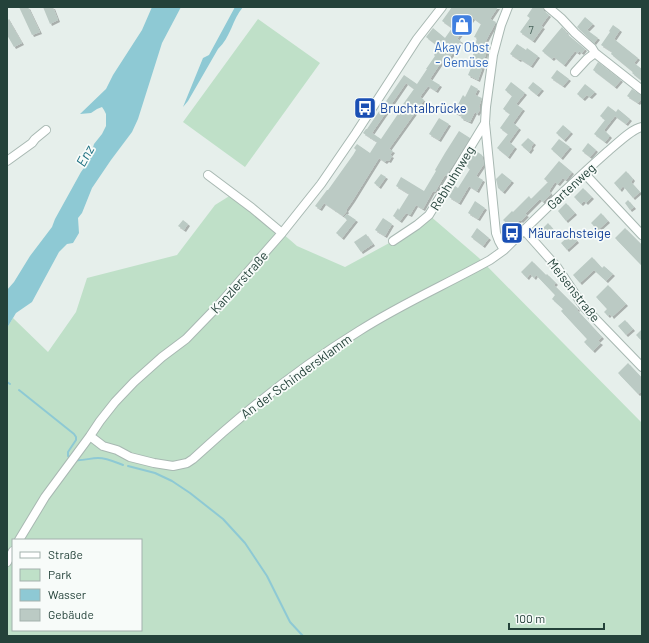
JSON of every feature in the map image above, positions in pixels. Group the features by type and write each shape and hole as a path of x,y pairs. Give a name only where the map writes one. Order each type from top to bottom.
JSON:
{"street":[{"name":"Kanzlerstraße","path":"20,539 45,497 115,402 134,382 162,357 186,339 217,307 282,233 321,184 417,39 442,7"},
{"path":"504,250 496,233 485,123 493,55 508,7"},
{"path":"548,7 561,18 574,33 592,48 595,53 642,90"},
{"path":"575,72 595,53"},
{"name":"Rebhuhnweg","path":"392,241 417,225 429,215 485,123"},
{"name":"Gartenweg","path":"504,250 584,173 622,139 638,128 642,127"},
{"path":"7,161 32,143 46,130"},
{"path":"584,173 642,235"},
{"path":"208,175 282,233"},
{"name":"Meisenstraße","path":"524,230 557,267 584,307 642,367"},
{"name":"An der Schindersklamm","path":"90,436 103,446 117,450 130,457 166,466 187,463 289,378 324,354 377,320 490,260 504,250"},
{"path":"7,562 12,553"}],"green space":[{"path":"258,19 320,63 245,167 183,122"},
{"path":"231,195 297,246 345,267 393,241 429,215 479,258 642,423 642,636 7,636 7,328 13,318 48,352 76,312 87,278 177,255 215,205"}],"water":[{"path":"152,7 181,7 162,43 138,119 132,132 92,188 82,213 78,218 79,233 73,243 67,244 59,252 32,302 16,313 7,328 7,290 52,227 81,172 89,161 94,144 106,126 106,114 102,107 91,113 80,114 106,89 113,75 142,30"},
{"path":"235,7 243,7 236,17 226,39 218,49 183,107 203,58 209,55"}],"building":[{"path":"19,7 28,7 40,32 32,35"},
{"path":"43,7 53,7 58,20 50,24"},
{"path":"452,7 498,7 490,19 496,22 482,48 487,49 478,80 468,75 475,59 472,59 477,38 474,37 481,24 473,18 457,39 461,41 446,63 442,61 430,79 440,85 436,91 428,86 420,97 424,100 389,149 393,151 390,155 392,156 389,161 387,160 385,162 379,158 343,216 324,203 320,209 315,206 353,155 356,150 354,148 357,144 370,153 377,142 363,133 404,75 417,84 439,47 426,37 433,28 445,38 452,28 442,21","holes":["406,83 414,89 381,139 372,133"]},
{"path":"533,7 543,7 544,11 549,15 533,41 520,32 530,18 527,16"},
{"path":"7,17 22,43 14,47 7,35"},
{"path":"585,17 593,24 587,30 598,38 594,43 577,27"},
{"path":"613,25 620,30 614,39 638,58 634,63 642,69 642,81 611,54 612,52 601,45"},
{"path":"562,27 567,34 585,49 582,53 575,51 564,65 554,57 552,59 542,51"},
{"path":"517,44 526,50 527,48 538,56 531,66 510,54"},
{"path":"598,62 621,80 615,87 593,70"},
{"path":"557,70 569,79 563,86 551,78"},
{"path":"511,82 525,93 516,104 523,109 513,123 519,128 509,142 515,147 508,157 497,148 508,134 500,128 510,114 503,109 512,96 505,90"},
{"path":"533,82 542,89 537,95 528,88"},
{"path":"585,84 595,92 590,97 587,95 583,99 577,94"},
{"path":"471,85 478,89 475,95 482,98 479,107 480,110 477,114 475,112 470,122 461,118 462,116 454,112 463,95 465,97"},
{"path":"632,89 642,95 642,98 638,103 627,96"},
{"path":"608,106 616,112 618,109 630,119 626,124 615,116 604,130 610,136 605,142 594,134 605,120 600,116"},
{"path":"439,118 449,124 439,140 429,134"},
{"path":"563,125 571,132 564,140 556,133"},
{"path":"459,131 470,138 435,192 433,191 423,209 416,205 410,215 406,213 400,221 393,216 398,208 399,210 409,194 396,186 401,177 424,191"},
{"path":"528,138 534,143 529,152 521,145"},
{"path":"559,139 570,147 561,158 551,149"},
{"path":"588,143 596,150 590,157 582,151"},
{"path":"476,151 482,155 484,164 476,176 483,180 477,191 469,186 459,203 449,197 455,186 458,188 470,169 466,166"},
{"path":"559,161 572,172 566,180 563,178 558,184 555,182 549,191 551,194 543,202 540,199 525,214 527,215 512,228 503,220 529,196 531,199 548,182 544,179"},
{"path":"626,171 633,179 631,182 640,192 633,198 623,186 620,190 614,183"},
{"path":"502,173 512,181 503,192 498,188 496,179"},
{"path":"381,174 386,177 379,187 374,183"},
{"path":"583,188 592,197 586,203 584,201 581,204 574,197"},
{"path":"628,200 634,207 630,210 625,203"},
{"path":"475,201 485,208 478,219 468,213"},
{"path":"566,203 575,213 566,221 558,211"},
{"path":"601,213 608,221 598,230 591,223"},
{"path":"347,214 356,220 342,238 336,233 347,220 344,217"},
{"path":"383,218 392,224 385,236 375,230"},
{"path":"183,220 188,224 184,230 178,226"},
{"path":"548,223 554,230 547,236 541,230"},
{"path":"477,228 489,238 483,246 471,237"},
{"path":"625,228 642,245 642,266 615,238"},
{"path":"366,234 373,244 361,252 354,242"},
{"path":"571,234 577,241 567,250 561,243"},
{"path":"592,257 602,268 604,266 613,274 606,281 594,270 580,283 573,275"},
{"path":"532,261 556,283 554,285 578,309 577,310 602,337 598,341 601,343 593,351 584,342 587,339 561,311 563,309 552,299 555,295 536,275 534,278 530,274 527,278 521,272"},
{"path":"608,285 626,304 612,317 610,314 608,316 604,312 607,309 596,297"},
{"path":"625,320 633,329 626,335 618,326"},
{"path":"642,329 642,341 636,335"},
{"path":"628,363 642,378 642,391 638,394 618,373"}],"waterway":[{"path":"19,390 74,434 76,440 68,452 68,456 70,457"},
{"path":"75,460 101,458 123,465"},
{"path":"128,466 155,473 172,481 223,519 245,543 267,576 290,622 303,636"}],"place":[{"name":"Akay Obst - Gemüse","path":"462,25"},
{"name":"Bruchtalbrücke","path":"365,108"},
{"name":"Mäurachsteige","path":"512,233"}],"water label":[{"name":"Enz","path":"85,156"}]}
